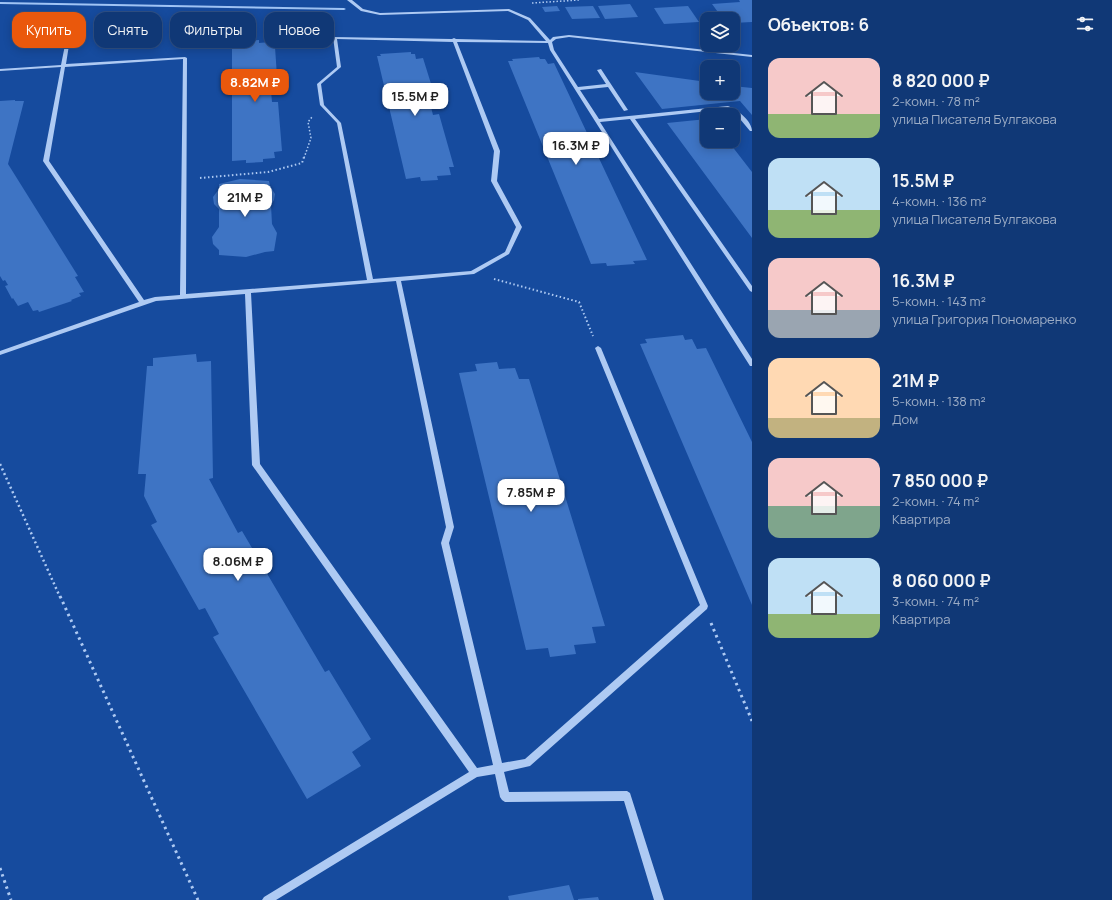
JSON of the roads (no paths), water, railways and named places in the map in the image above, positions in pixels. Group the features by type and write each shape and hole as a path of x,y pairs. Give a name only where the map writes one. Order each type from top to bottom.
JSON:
{"street":[{"path":"349,0 362,10 380,14 509,10 529,19 550,42 552,50 752,364"},
{"path":"370,281 339,123 322,105 319,84 339,67 335,38 454,39 550,42 555,38 568,36 752,56"},
{"path":"0,354 155,299 472,272 507,253 519,227 494,181 497,151 454,39"},
{"path":"67,48 46,161 143,303"},
{"path":"0,70 185,58 183,296"},
{"path":"599,70 626,110"},
{"path":"577,88 609,85"},
{"path":"598,121 728,107 737,112 752,130"},
{"path":"631,117 752,290"},
{"path":"398,279 450,527 445,543 505,797 626,796 659,900"},
{"path":"248,291 256,465 475,773"},
{"path":"267,900 475,773 527,762 704,606 598,348"}],"waterway":[{"path":"0,3 344,9"}]}
